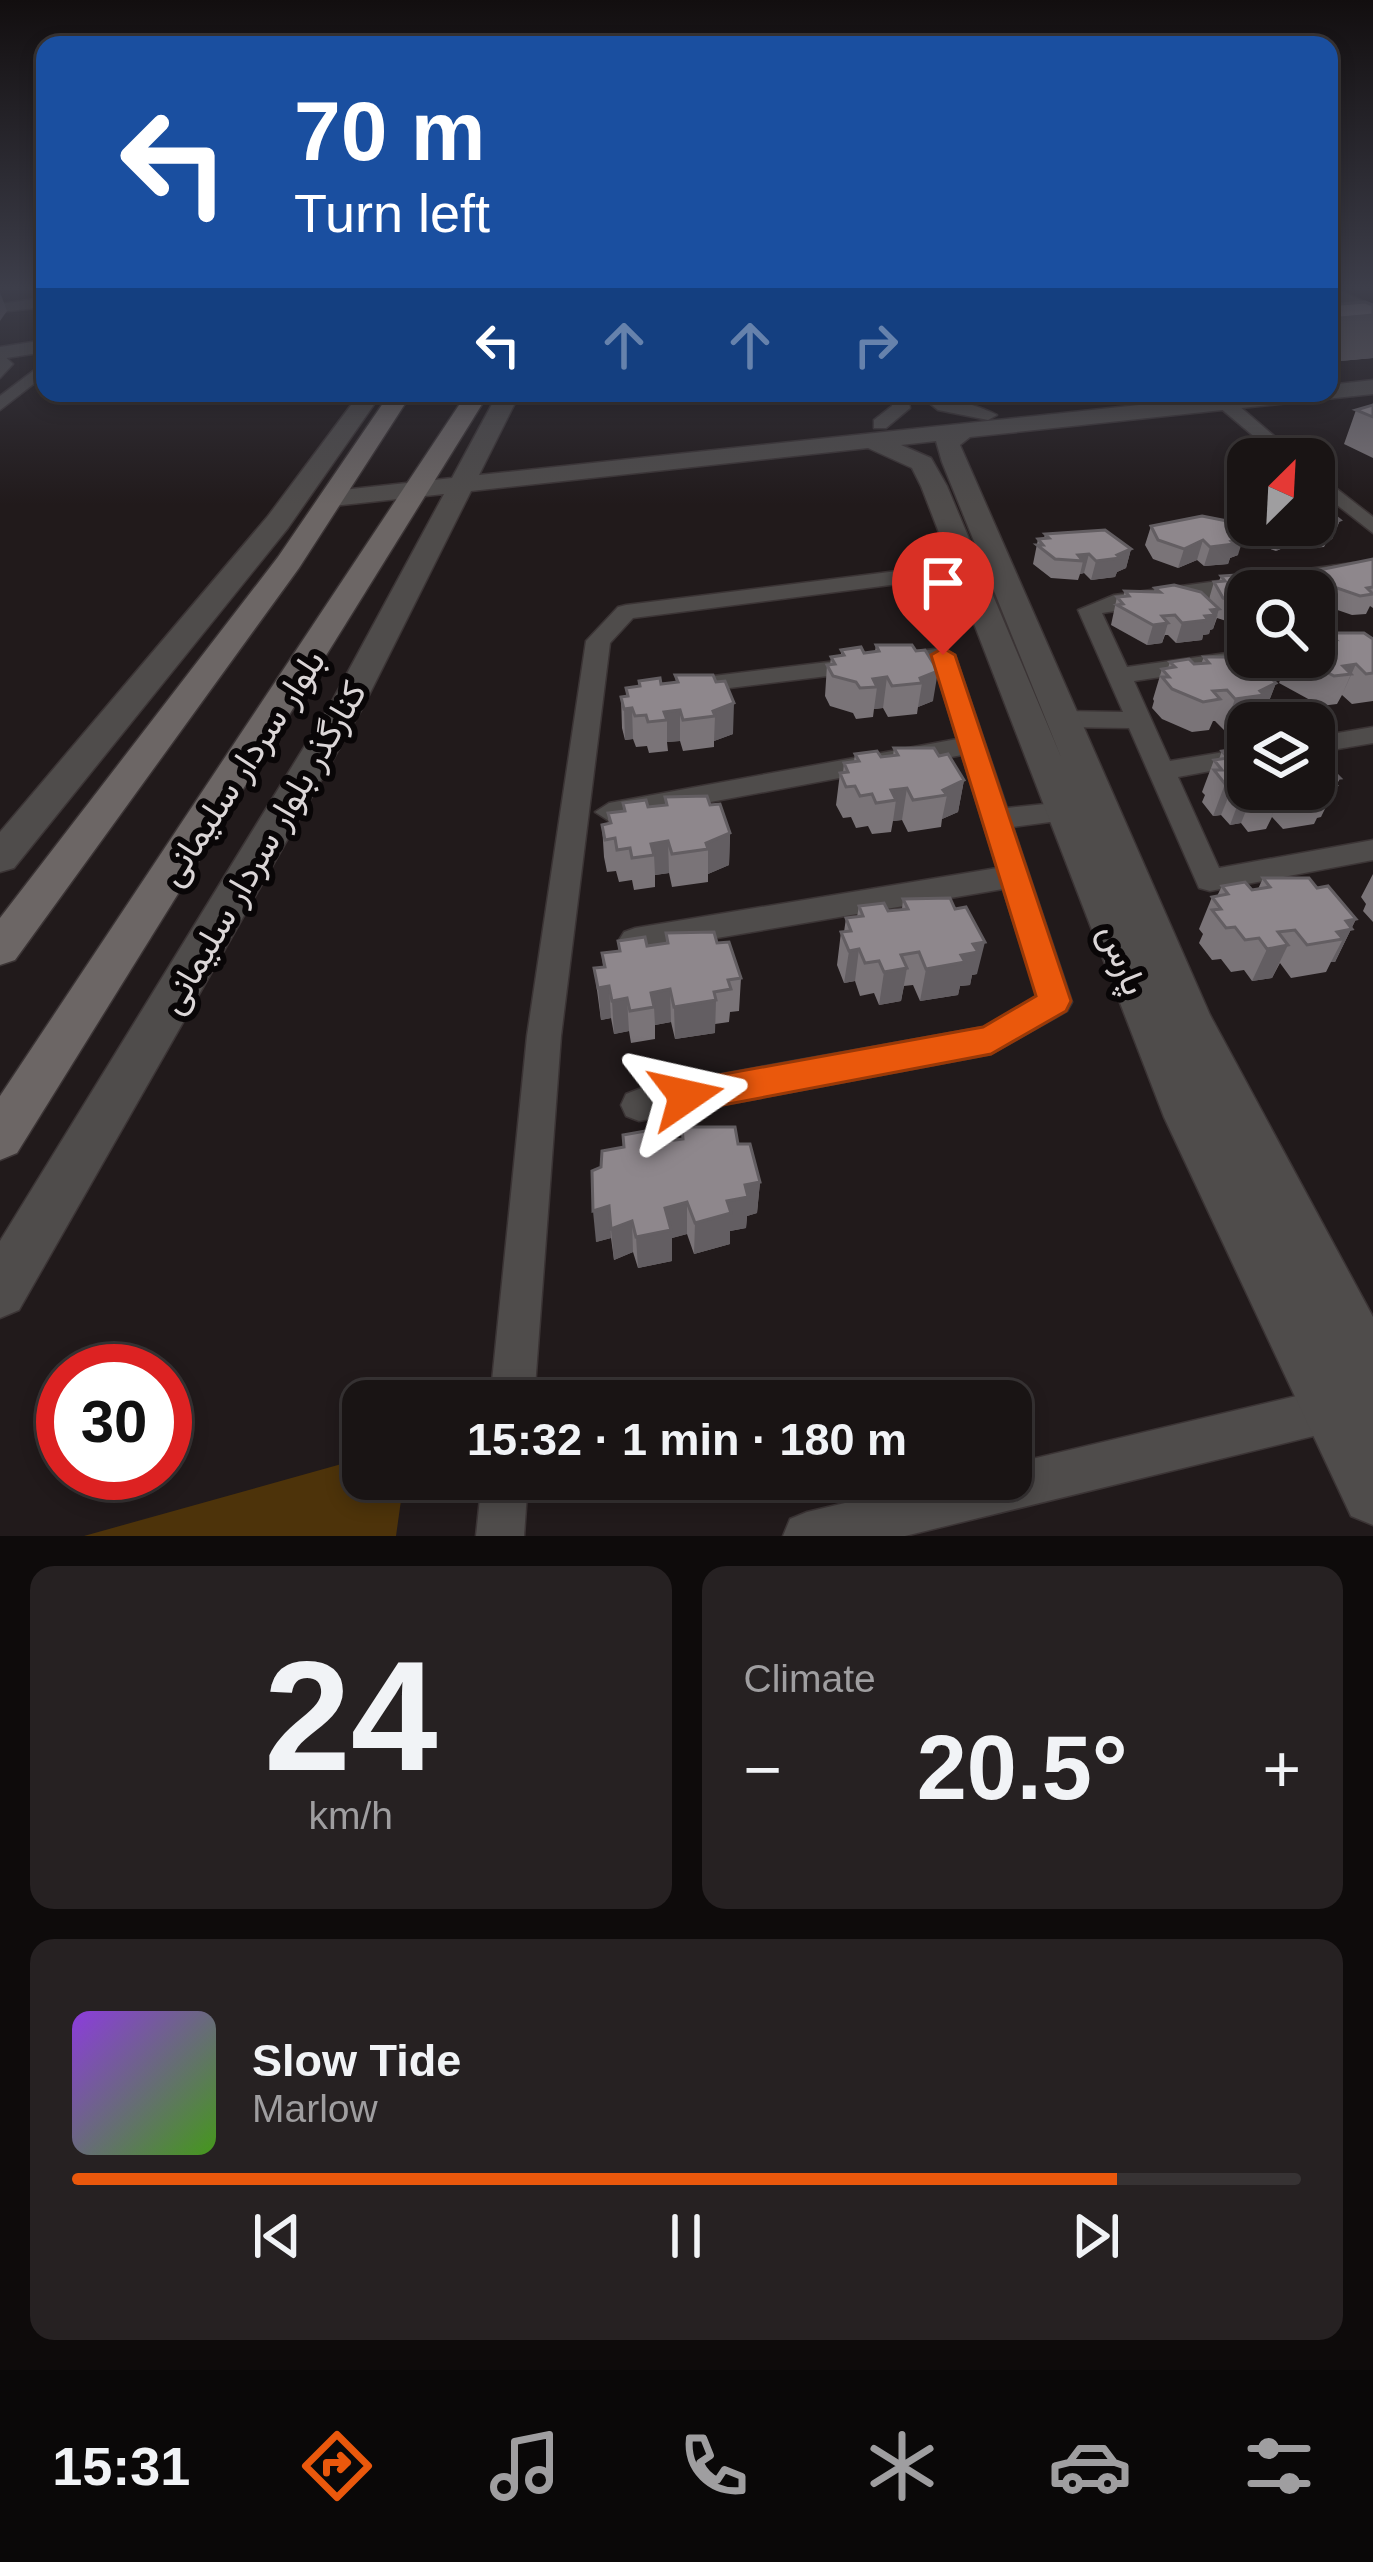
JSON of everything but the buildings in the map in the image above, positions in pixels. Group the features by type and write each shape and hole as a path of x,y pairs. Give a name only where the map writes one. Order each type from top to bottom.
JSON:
{"main road":[{"name":"بلوار سردار سلیمانی","path":"0,950 341,484 395,402"},
{"name":"بلوار سردار سلیمانی","path":"0,1138 447,476 475,402"}],"street":[{"path":"1338,378 1373,374"},
{"path":"0,405 36,375"},
{"path":"1338,391 1373,387"},
{"path":"0,858 278,522 365,402"},
{"name":"کنارگذر بلوار سردار سلیمانی","path":"0,1291 347,705 447,476 501,402"},
{"path":"876,432 901,408 900,402"},
{"path":"938,402 957,443"},
{"path":"876,432 957,443 1155,402"},
{"path":"341,484 528,470 876,432 957,443 1234,402"},
{"path":"1225,403 1267,438"},
{"name":"پارس","path":"957,443 1063,719 1189,1018 1359,1396 1373,1493"},
{"name":"پارس","path":"957,443 1065,811 1188,1117 1359,1396"},
{"path":"1335,494 1373,526"},
{"path":"1370,567 1114,602 1089,610 1210,880 1373,850"},
{"path":"514,1380 544,1036 598,641 626,612 921,575"},
{"path":"639,1105 991,1040 1054,1001 943,655 655,690"},
{"path":"1119,676 1227,660"},
{"path":"1063,719 1138,720"},
{"path":"1335,741 1373,735"},
{"path":"609,812 972,746"},
{"path":"1161,771 1227,760"},
{"path":"996,819 1065,811"},
{"path":"635,940 1014,876"},
{"path":"807,1536 1359,1396"},
{"path":"500,1536 503,1500"}],"shaded area":[{"path":"342,1464 342,1500 401,1500 396,1536 84,1536"}],"route":[{"path":"686,1096 991,1040 1054,1001 943,655"}]}
